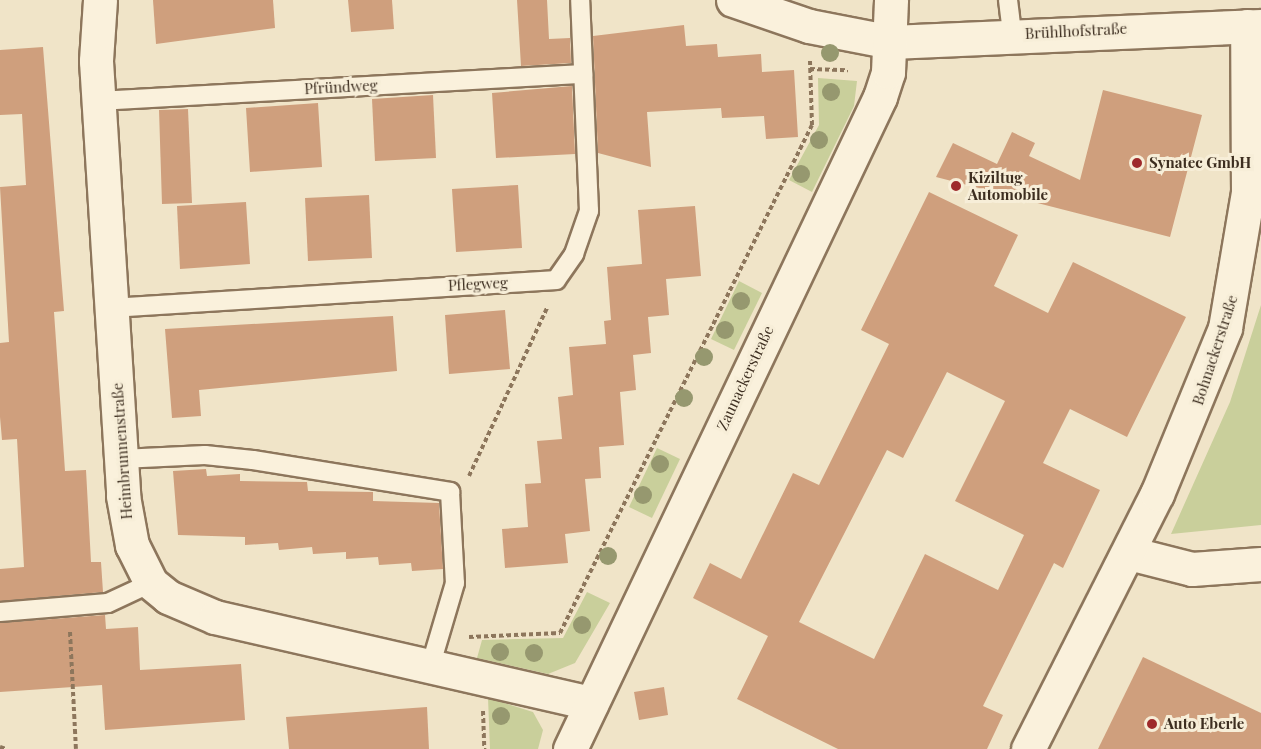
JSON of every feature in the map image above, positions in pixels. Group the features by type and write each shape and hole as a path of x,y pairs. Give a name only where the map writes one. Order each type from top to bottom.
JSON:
{"street":[{"name":"Heimbrunnenstraße","path":"100,0 95,32 98,101 121,459 127,525 151,583"},
{"path":"733,0 809,26 891,42"},
{"name":"Zaunackerstraße","path":"570,749 880,97 891,42 891,0"},
{"name":"Brühlhofstraße","path":"891,42 1254,26"},
{"name":"Bohnackerstraße","path":"1028,749 1129,553 1198,404 1236,285 1250,150 1254,26"},
{"path":"1129,553 1192,569 1261,564"},
{"path":"151,583 168,597 215,617 591,702"}],"lane":[{"path":"556,280 579,243 589,211 580,0"},
{"path":"1008,0 1012,35"},
{"name":"Pfründweg","path":"98,101 583,74"},
{"name":"Pflegweg","path":"112,308 556,280"},
{"path":"121,459 241,458 450,492 455,583 445,668"},
{"path":"0,612 68,608 122,599 151,583"}],"path":[{"path":"469,637 560,633 812,125 809,26"},
{"path":"468,486 470,471 536,339 556,280"},
{"path":"68,608 76,749"},
{"path":"445,668 469,637 470,625"},
{"path":"0,747 6,749"}],"green space":[{"path":"818,78 857,81 854,106 812,192 789,180 819,125"},
{"path":"739,281 762,293 734,350 711,339"},
{"path":"1261,305 1261,525 1171,534 1230,402"},
{"path":"657,448 680,459 652,518 629,507"},
{"path":"587,592 610,603 575,663 548,674 477,658 482,640 563,638"},
{"path":"488,698 533,712 543,730 538,749 490,749"}],"building":[{"path":"153,0 273,0 275,28 156,44"},
{"path":"348,0 392,0 394,29 351,32"},
{"path":"517,0 547,0 549,39 570,38 571,63 521,66"},
{"path":"684,25 686,46 717,44 718,57 761,54 762,72 794,70 798,137 766,139 764,116 722,118 721,108 647,112 651,167 598,153 593,36"},
{"path":"43,47 64,311 54,312 65,471 86,470 91,562 101,562 103,592 0,601 0,569 24,567 17,439 2,440 0,417 0,343 9,342 0,187 26,185 22,114 0,115 0,50"},
{"path":"572,86 575,154 496,158 492,93"},
{"name":"Synatec GmbH","path":"1103,90 1202,115 1170,237 936,177 953,143 997,164 1012,132 1035,143 1029,156 1080,180"},
{"path":"433,95 436,158 375,161 372,99"},
{"path":"318,103 322,167 250,172 246,108"},
{"path":"188,109 192,203 162,204 159,110"},
{"path":"518,185 522,248 456,252 452,189"},
{"path":"929,192 1018,235 994,286 1048,313 1073,262 1186,317 1127,437 1070,409 1043,463 1100,490 1063,568 1054,563 983,706 1003,715 987,749 838,749 737,699 768,636 693,598 710,563 741,579 793,473 819,485 889,344 861,330","holes":["947,372 1005,401 955,501 1024,535 998,590 925,554 874,659 799,622 887,450 903,458"]},
{"path":"369,195 372,258 308,261 305,198"},
{"path":"246,202 250,264 180,269 177,206"},
{"path":"695,206 701,276 666,279 669,315 648,317 651,353 633,355 636,390 620,392 624,445 599,447 601,478 585,479 590,531 565,534 568,563 505,568 502,529 528,527 525,484 541,483 537,441 562,439 558,397 573,395 569,347 606,344 604,321 611,320 607,267 642,264 638,210"},
{"path":"505,310 510,369 449,374 445,315"},
{"path":"393,316 397,371 199,390 201,416 172,418 165,329"},
{"path":"206,469 207,476 240,474 240,481 307,482 308,491 373,492 373,501 439,503 443,569 412,571 411,563 379,565 378,557 346,559 346,552 313,554 312,547 279,550 278,543 245,545 245,537 178,535 173,471"},
{"path":"105,615 106,629 138,627 140,670 241,664 245,720 105,730 102,685 0,692 0,623"},
{"path":"1143,657 1261,713 1261,749 1098,749"},
{"path":"664,687 668,715 639,720 634,692"},
{"path":"427,707 429,749 289,749 286,717"}],"place":[{"name":"Synatec GmbH","path":"1137,163"},
{"name":"Kiziltug Automobile","path":"956,186"},
{"name":"Auto Eberle","path":"1152,724"}]}
